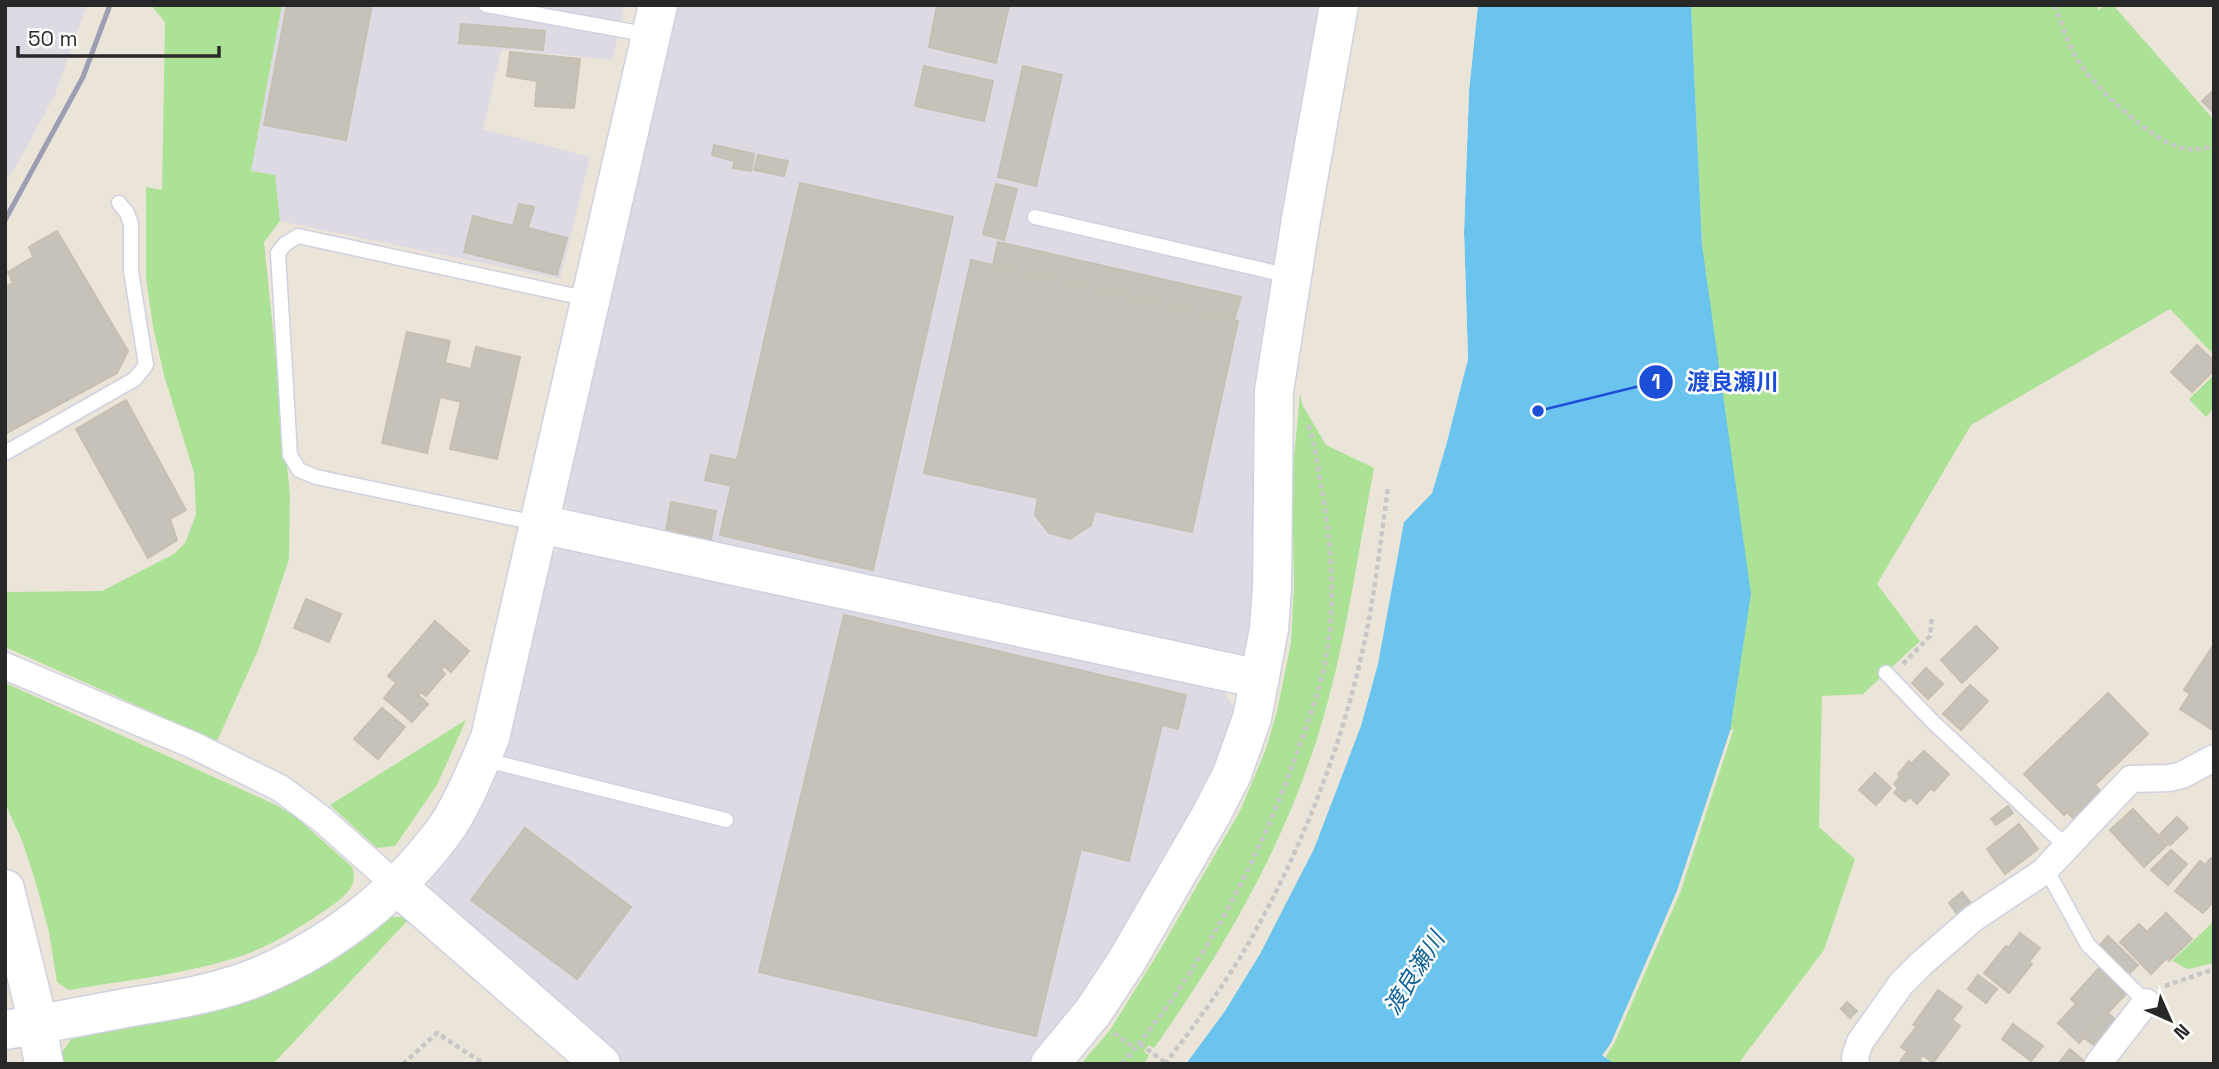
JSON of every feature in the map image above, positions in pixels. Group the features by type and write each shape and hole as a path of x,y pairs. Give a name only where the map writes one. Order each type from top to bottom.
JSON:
{"street":[{"path":"1050,1064 1093,1012 1126,962 1211,816 1243,747 1252,718 1269,629 1272,589 1274,391 1339,5"},
{"path":"22,1027 193,996 259,976 313,949 373,908 449,824 466,793 490,737 654,20"},
{"path":"540,524 1260,679"},
{"path":"5,666 195,746 280,788 323,820 601,1064"},
{"path":"1856,1064 1855,1057 1860,1042 1901,984 1974,918 2043,872 2131,779 2182,775 2214,758"},
{"path":"5,889 22,1027 44,1064"},
{"path":"2098,1064 2147,1002"}],"lane":[{"path":"486,5 654,20"},
{"path":"5,453 135,379 146,365 131,271 131,224 119,203"},
{"path":"1035,217 1292,276"},
{"path":"540,524 316,477 299,470 290,454 278,253 285,244 298,236 591,299"},
{"path":"1888,675 1933,722 2068,848"},
{"path":"481,759 726,820"},
{"path":"2043,872 2051,878 2088,945 2147,1002"}],"path":[{"path":"2054,5 2078,60 2105,93 2143,127 2178,148 2195,151 2214,146"},
{"path":"1140,1044 1165,1063 1209,1004 1247,946 1293,854 1336,744 1353,685 1368,620 1388,487"},
{"path":"1888,675 1930,636 1931,617"},
{"path":"2147,1002 2169,983 2214,969"},
{"path":"1110,1030 1135,1049"},
{"path":"403,1064 437,1033 484,1064"}],"shaded area":[{"path":"5,5 87,5 55,95 5,182"},
{"path":"282,5 625,5 612,60 502,49 483,129 590,157 560,279 280,221 275,175 251,171"},
{"path":"673,5 1322,5 1259,384 1253,462 1253,594 1249,649 1231,660 573,516 562,498"},
{"path":"565,544 1224,692 1236,711 1210,779 1104,964 1061,1025 1029,1064 624,1064 431,895 429,879 547,560"}],"green space":[{"path":"151,5 282,5 251,171 275,175 280,221 264,242 290,495 289,559 259,648 217,741 5,647 5,592 102,591 174,554 185,543 196,515 194,473 164,375 146,278 146,187 162,190 165,22"},
{"path":"1691,5 2095,5 2099,10 2105,5 2113,5 2214,120 2214,355 2170,309 1971,425 1877,584 1920,641 1863,694 1822,696 1819,827 1855,859 1824,950 1738,1064 1596,1064 1702,245"},
{"path":"2214,375 2214,408 2206,417 2189,399"},
{"path":"1300,394 1303,406 1326,445 1374,468 1339,657 1309,763 1273,849 1230,931 1154,1048 1149,1045 1144,1051 1149,1056 1143,1064 1081,1064 1110,1030 1160,950 1240,811 1266,749 1291,643 1294,585 1292,479"},
{"path":"5,683 274,804 296,817 352,867 353,881 348,892 305,924 245,955 212,965 68,990 57,982 49,932 35,880 23,843 5,803"},
{"path":"466,720 437,785 395,846 377,848 330,805"},
{"path":"385,917 409,919 273,1064 59,1064 58,1058 74,1035"},
{"path":"2214,921 2214,963 2188,969 2172,961"}],"water":[{"path":"1478,5 1691,5 1702,245 1751,594 1730,731 1677,891 1611,1043 1596,1064 1186,1064 1225,1011 1260,954 1314,849 1361,726 1378,664 1404,522 1432,493 1446,446 1468,359 1464,232 1469,90"}],"pier":[{"path":"1474,5 1478,5 1469,90 1464,232 1468,359 1432,493 1404,522 1403,518 1429,491 1465,358 1460,232 1465,90"},
{"path":"1734,728 1680,893 1614,1044 1601,1064 1596,1064 1611,1043 1677,891 1730,731"}],"building":[{"path":"287,5 372,5 346,140 264,125"},
{"path":"937,5 1009,5 996,63 929,47"},
{"path":"461,24 545,31 543,50 459,43"},
{"path":"510,52 580,59 574,108 535,106 537,81 507,76"},
{"path":"924,66 993,81 984,121 915,106"},
{"path":"1023,66 1062,75 1036,186 998,177"},
{"path":"2214,90 2214,113 2202,101"},
{"path":"714,145 737,150 734,161 712,155"},
{"path":"737,150 754,154 751,171 733,168"},
{"path":"758,155 788,161 784,176 754,170"},
{"path":"800,183 953,217 873,570 720,535 731,486 705,480 711,455 737,460"},
{"path":"996,184 1017,189 1004,240 983,234"},
{"path":"519,204 534,207 528,228 567,238 557,275 464,252 473,216 513,226"},
{"path":"57,231 128,351 117,373 5,434 5,287 13,283 8,272 33,257 29,247"},
{"path":"998,242 1241,297 1234,320 993,265"},
{"path":"971,260 1238,321 1192,532 1095,511 1091,525 1070,539 1049,533 1035,515 1038,498 924,473"},
{"path":"407,332 450,341 445,363 471,369 476,347 520,357 497,459 450,449 461,402 440,397 427,453 382,443"},
{"path":"2197,345 2214,361 2214,370 2192,392 2171,372"},
{"path":"126,400 186,510 170,519 177,540 148,558 76,429"},
{"path":"671,502 716,511 711,540 666,531"},
{"path":"306,599 341,614 329,642 294,628"},
{"path":"844,615 1186,695 1178,729 1162,725 1129,861 1081,849 1036,1036 759,972"},
{"path":"435,621 469,651 451,672 444,666 441,670 445,674 426,696 421,692 418,695 428,704 412,722 384,698 396,683 388,676"},
{"path":"1976,626 1998,648 1962,683 1941,660"},
{"path":"2214,644 2214,731 2180,709 2190,694 2184,690"},
{"path":"1926,668 1943,684 1928,699 1912,683"},
{"path":"1970,685 1988,701 1961,730 1943,714"},
{"path":"2108,693 2148,734 2095,785 2102,793 2074,819 2067,812 2064,815 2024,774"},
{"path":"382,708 405,727 378,759 354,739"},
{"path":"1924,751 1949,774 1934,791 1931,788 1917,804 1910,797 1905,802 1894,793 1898,788 1894,784 1900,777 1898,774 1909,761 1911,764"},
{"path":"1875,773 1891,788 1876,805 1859,790"},
{"path":"2008,806 2013,813 1996,825 1991,819"},
{"path":"2133,809 2167,845 2144,867 2110,830"},
{"path":"2177,817 2188,828 2170,845 2160,834"},
{"path":"2019,824 2038,849 2005,874 1987,849"},
{"path":"525,828 631,907 577,979 471,900"},
{"path":"2171,850 2187,864 2168,885 2151,870"},
{"path":"2211,858 2214,861 2214,901 2203,913 2175,891 2200,861 2205,865"},
{"path":"1962,892 1971,903 1957,914 1949,903"},
{"path":"2166,913 2192,939 2151,974 2120,942 2139,924 2147,932"},
{"path":"2020,933 2040,948 2029,962 2032,964 2009,993 1984,973"},
{"path":"2108,936 2138,965 2129,974 2100,945"},
{"path":"2100,967 2127,993 2079,1043 2058,1023 2076,1004 2071,999"},
{"path":"1978,975 1997,989 1986,1003 1968,989"},
{"path":"1938,990 1962,1007 1952,1020 1960,1026 1933,1063 1923,1055 1919,1060 1901,1047"},
{"path":"1847,1002 1857,1011 1850,1018 1841,1009"},
{"path":"2108,1013 2119,1023 2098,1048 2084,1038"},
{"path":"2013,1024 2043,1046 2031,1061 2002,1039"},
{"path":"2070,1049 2085,1062 2084,1064 2058,1064"},
{"path":"1908,1051 1924,1064 1903,1064 1900,1061"}],"waterway":[{"path":"1593,1054 1608,1064"}],"railway":[{"path":"5,220 83,77 110,5"}],"place":[{"name":"渡良瀬川","path":"1538,411"}]}
